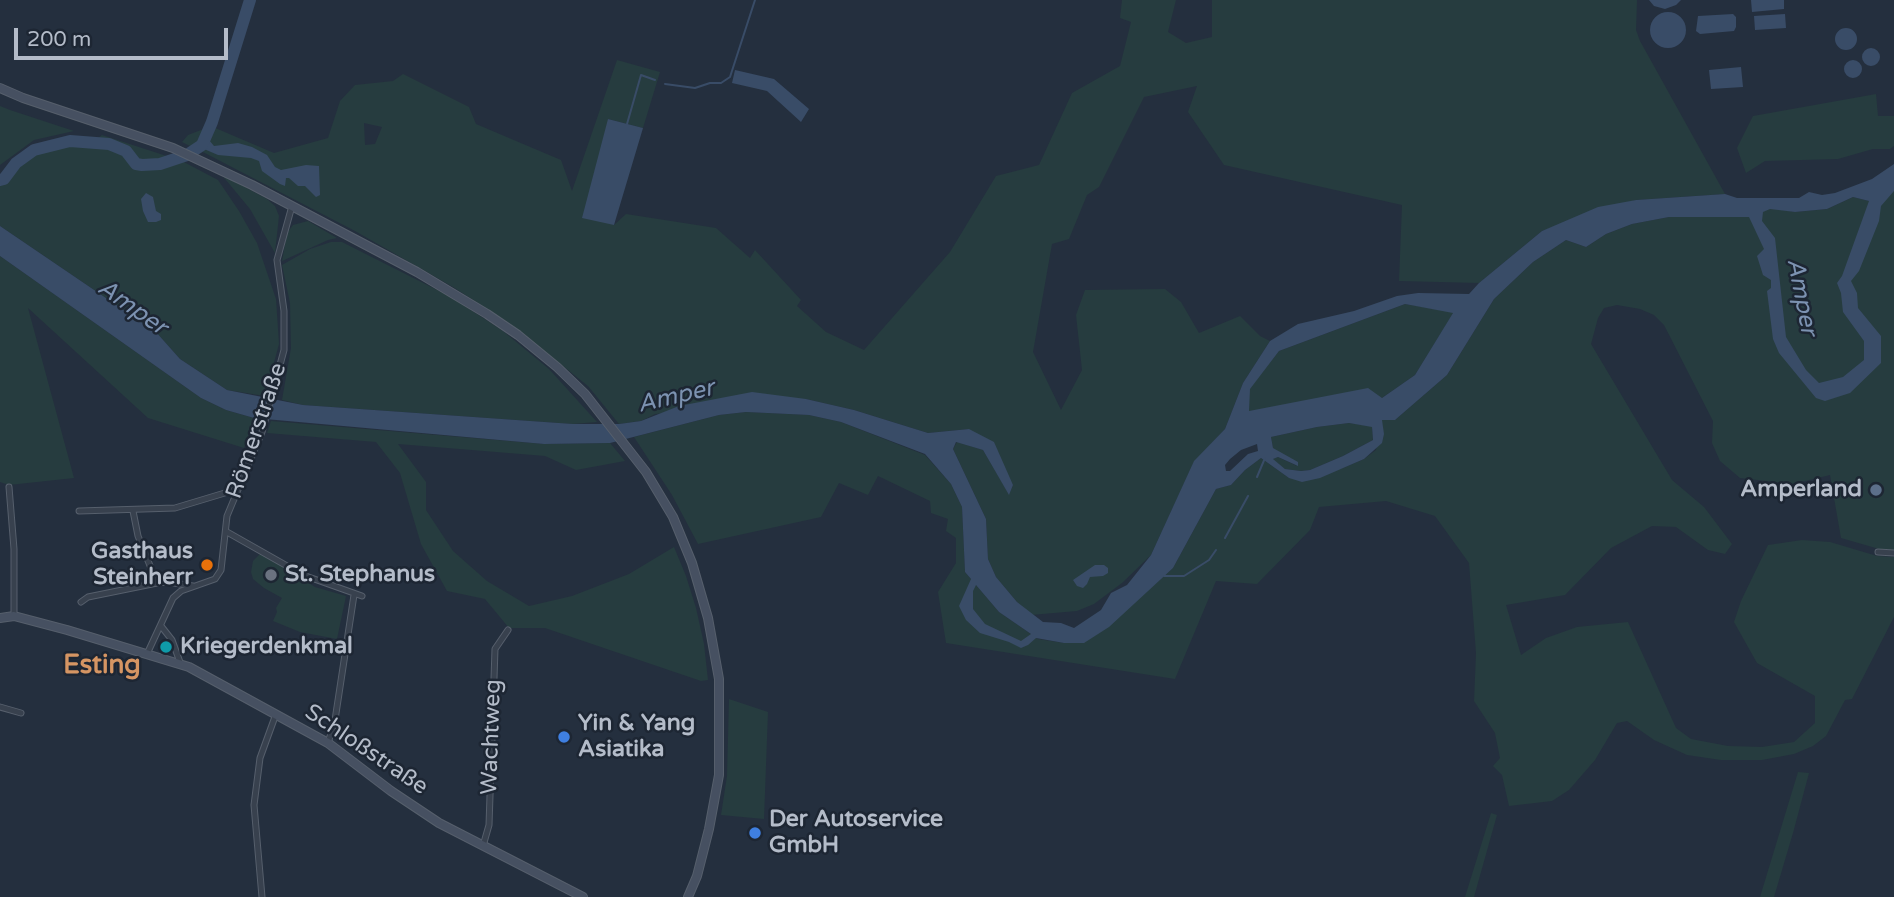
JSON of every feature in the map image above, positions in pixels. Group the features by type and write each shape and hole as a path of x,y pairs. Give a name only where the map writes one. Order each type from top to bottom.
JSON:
{"main road":[{"path":"0,88 180,151 417,272 487,314 557,367 599,411 629,448 673,517 692,563 708,618 719,679 719,775 709,829 697,876 688,897"},
{"name":"Schloßstraße","path":"0,618 14,616 148,653 181,665 328,743 434,820 583,897"}],"street":[{"name":"Römerstraße","path":"148,653 173,598 181,591 215,579 221,570 227,516 262,432 284,350 284,310 277,260 292,206"},
{"path":"9,487 15,549 14,616"},
{"path":"79,511 175,508 238,488"},
{"path":"133,511 138,536 158,583"},
{"path":"226,532 303,575 362,596"},
{"path":"1878,552 1894,553"},
{"path":"81,602 88,597 158,583 193,586"},
{"path":"328,743 335,720 354,595"},
{"path":"161,625 172,640 181,665"},
{"name":"Wachtweg","path":"483,847 489,825 495,649 508,630"},
{"path":"0,707 22,713"},
{"path":"262,897 254,805 260,758 276,714"}],"green space":[{"path":"1122,0 1176,0 1168,32 1186,43 1212,37 1212,0 1637,0 1636,30 1640,41 1725,194 1636,200 1542,231 1479,283 1399,281 1402,205 1224,165 1188,112 1197,86 1144,97 1099,187 1087,195 1069,239 1052,244 1033,352 1061,410 1082,370 1076,315 1085,290 1165,289 1181,302 1199,333 1240,316 1260,336 1270,341 1243,383 1225,429 1194,462 1151,555 1122,583 1094,604 1077,611 1031,615 996,577 988,559 986,519 953,449 957,442 983,450 1009,494 1013,485 969,429 928,433 854,410 806,399 655,414 641,421 619,424 588,386 509,323 453,287 355,231 201,151 213,127 274,153 328,138 340,101 355,85 393,81 403,74 469,107 476,124 561,160 572,191 617,60 660,72 643,128 608,119 614,225 626,214 716,228 750,258 755,250 801,300 797,306 826,332 864,350 950,252 996,176 1039,165 1072,93 1120,66 1131,22 1120,18","holes":["364,123 382,127 375,144 365,145"]},
{"path":"1876,94 1878,116 1894,116 1894,146 1890,149 1873,149 1838,159 1765,161 1746,173 1737,148 1753,116"},
{"path":"0,106 74,131 34,140 0,165"},
{"path":"206,128 194,148 182,142 188,135"},
{"path":"102,135 182,161 218,180 239,211 257,243 276,299 279,344 265,396 227,390 180,359 156,332 0,226 0,185 6,183 21,166 37,153 95,140"},
{"path":"221,174 275,206 279,216 275,253 250,209"},
{"path":"1894,191 1894,550 1879,549 1841,538 1830,475 1793,484 1740,478 1720,461 1712,443 1713,421 1664,325 1654,315 1640,309 1617,305 1604,308 1598,318 1591,344 1672,480 1704,507 1732,544 1725,554 1708,550 1676,527 1652,526 1611,548 1565,595 1506,605 1521,655 1546,638 1577,627 1628,622 1676,728 1691,739 1728,746 1762,747 1794,742 1815,723 1815,696 1757,663 1734,622 1768,545 1802,540 1830,542 1877,556 1894,557 1894,617 1852,699 1845,700 1826,736 1813,746 1794,754 1762,760 1721,760 1687,755 1654,740 1627,721 1617,723 1595,760 1569,790 1552,801 1509,806 1502,775 1493,766 1500,758 1495,733 1474,701 1476,653 1469,563 1435,516 1386,501 1319,507 1310,530 1257,584 1216,581 1175,679 946,643 938,592 956,563 956,538 946,531 948,519 931,513 930,501 878,476 868,495 839,483 821,517 698,544 672,495 634,437 719,415 746,412 809,415 841,422 925,455 951,484 962,507 965,572 999,612 1038,639 1064,643 1153,586 1173,568 1216,489 1231,485 1261,458 1289,478 1343,468 1364,459 1376,450 1381,420 1395,420 1447,375 1494,299 1533,262 1566,240 1586,247 1606,234 1632,224 1669,217 1749,217 1770,208 1795,212 1827,209 1853,197 1869,201 1885,198"},
{"path":"308,221 337,238 282,261 287,233 293,225"},
{"path":"331,242 342,242 451,297 503,331 549,369 597,422 573,424 530,421 303,405 282,400 291,348 290,303 282,265 310,249"},
{"path":"0,256 201,398 226,410 254,418 244,448 148,418 28,308 74,478 9,485 0,482"},
{"path":"1405,304 1454,312 1415,375 1382,398 1249,411 1249,389 1279,351"},
{"path":"271,421 544,444 610,443 625,461 576,470 545,456 398,444 426,482 426,510 453,551 487,581 529,606 572,596 629,574 674,547 696,608 708,680 701,681 545,628 509,628 485,599 447,591 421,544 400,473 376,442 267,433"},
{"path":"1349,423 1372,426 1373,440 1310,470 1285,469 1272,459 1278,457 1297,466 1273,448 1271,437"},
{"path":"261,553 315,587 346,596 337,639 300,632 273,621 282,598 253,579 251,572 253,561"},
{"path":"729,699 768,712 764,819 721,815 727,776"},
{"path":"1798,772 1809,773 1774,897 1760,897"},
{"path":"1491,813 1497,815 1474,897 1465,897"}],"water":[{"path":"1649,0 1681,0 1665,9 1654,6"},
{"path":"1751,0 1784,0 1784,9 1752,12"},
{"path":"1668,12 1681,17 1686,30 1681,43 1668,48 1655,43 1650,30 1655,17"},
{"path":"1733,14 1736,17 1734,31 1700,34 1696,31 1698,16"},
{"path":"1785,14 1786,28 1755,30 1754,16"},
{"path":"1846,28 1854,31 1857,39 1854,47 1846,50 1838,47 1835,39 1838,31"},
{"path":"1871,48 1877,51 1880,57 1877,63 1871,66 1865,63 1862,57 1865,51"},
{"path":"1853,60 1859,63 1862,69 1859,75 1853,78 1847,75 1844,69 1847,63"},
{"path":"1741,67 1743,87 1711,89 1709,70"},
{"path":"735,70 774,79 809,109 801,122 767,91 732,83"},
{"path":"608,119 643,128 614,225 582,218"},
{"path":"208,127 211,128 209,140 214,146 238,143 252,147 267,155 275,167 281,170 306,165 319,166 320,195 316,197 305,186 298,186 289,178 286,178 285,186 280,184 262,171 259,161 218,155 197,146"},
{"path":"1894,164 1894,191 1881,206 1879,221 1859,271 1851,281 1857,293 1858,308 1881,336 1881,363 1850,393 1825,401 1816,398 1779,353 1773,339 1767,291 1771,288 1771,280 1763,275 1757,256 1764,249 1749,217 1669,217 1632,224 1606,234 1586,247 1566,240 1533,262 1494,299 1447,375 1395,420 1382,420 1382,443 1364,459 1320,478 1302,482 1289,478 1261,458 1231,485 1216,489 1173,568 1109,627 1084,643 1036,638 1021,648 980,633 966,620 959,606 971,579 965,572 962,507 951,484 925,454 841,422 809,415 746,412 719,415 610,443 544,444 254,418 226,410 201,398 0,256 0,226 156,332 180,359 227,390 303,405 573,424 619,424 641,421 679,406 752,392 806,399 854,410 928,433 969,429 994,442 1013,485 1009,495 983,450 956,442 953,449 986,519 988,559 996,577 1017,602 1043,622 1061,623 1074,628 1101,610 1111,593 1127,585 1151,555 1194,461 1225,429 1243,383 1270,341 1298,324 1354,311 1397,296 1418,293 1469,294 1542,231 1598,207 1636,200 1725,194 1737,198 1799,198 1809,192 1822,195 1835,193 1872,179","holes":["1853,197 1869,201 1842,276 1837,283 1843,312 1864,341 1864,360 1843,377 1819,383 1806,370 1786,337 1775,238 1762,221 1763,212 1770,209 1795,212 1827,209","1405,304 1453,313 1415,375 1382,398 1368,388 1249,411 1250,389 1279,351","1349,423 1372,427 1373,440 1310,470 1285,469 1273,459 1278,457 1298,466 1298,462 1273,448 1271,437","1257,444 1258,451 1248,454 1230,471 1226,471 1225,465 1241,450","976,585 999,612 1031,634 1021,641 985,624 973,609 973,591"]},
{"path":"146,193 153,197 161,220 148,222 141,199"},
{"path":"1095,565 1104,565 1108,568 1108,573 1090,577 1083,588 1077,586 1073,580"}],"waterway":[{"path":"0,180 4,179 16,163 34,150 70,141 109,144 126,151 136,164 142,165 160,164 187,155 202,145 212,122 250,0"},
{"path":"665,84 695,88 721,83 730,77 755,0"},
{"path":"627,124 641,75 655,80"},
{"path":"1257,477 1265,458"},
{"path":"1225,538 1248,496"},
{"path":"1164,576 1184,576 1209,560 1216,550"}],"place":[{"name":"Amperland","path":"1876,490"},
{"name":"Gasthaus Steinherr","path":"207,565"},
{"name":"St. Stephanus","path":"271,575"},
{"name":"Kriegerdenkmal","path":"166,647"},
{"name":"Yin & Yang Asiatika","path":"564,737"},
{"name":"Der Autoservice GmbH","path":"755,833"}],"district":[{"name":"Esting","path":"102,666"}],"water label":[{"name":"Amper","path":"1801,297"},
{"name":"Amper","path":"132,308"},
{"name":"Amper","path":"676,397"}]}
